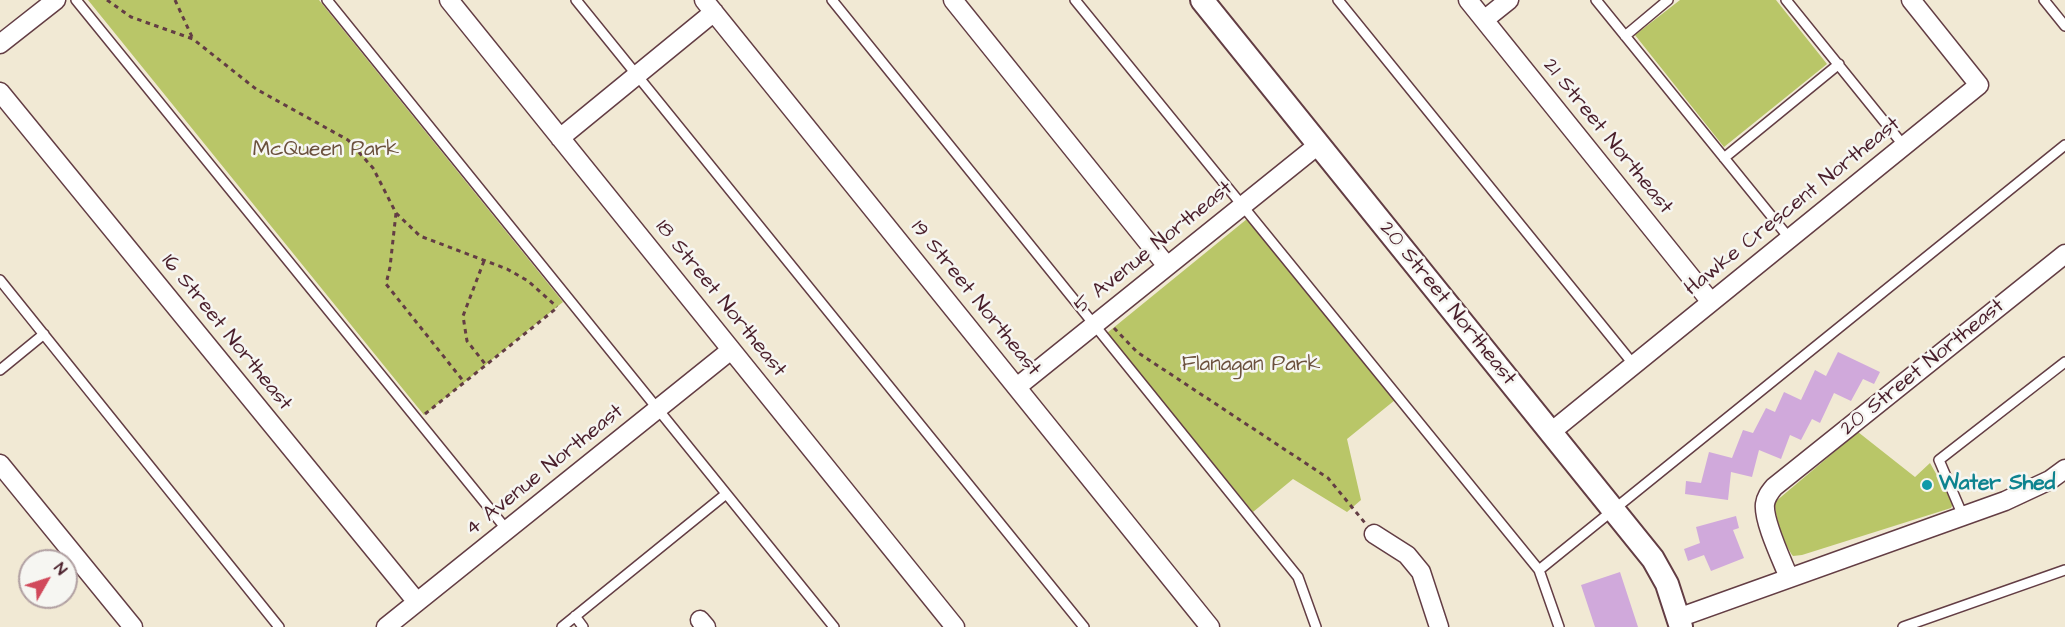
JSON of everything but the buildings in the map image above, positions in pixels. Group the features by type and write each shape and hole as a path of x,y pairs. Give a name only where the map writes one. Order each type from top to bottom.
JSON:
{"street":[{"path":"0,44 56,0"},
{"name":"18 Street Northeast","path":"449,0 956,627"},
{"path":"953,0 1167,266"},
{"name":"20 Street Northeast","path":"1202,0 1653,559 1666,584 1680,622 1789,578 2005,501 2050,480 2065,469"},
{"name":"21 Street Northeast","path":"1468,0 1711,302"},
{"path":"1484,20 1509,0"},
{"name":"Hawke Crescent Northeast","path":"1551,432 1979,85 1911,0"},
{"path":"560,138 637,75 709,6"},
{"name":"19 Street Northeast","path":"709,6 1210,627"},
{"name":"16 Street Northeast","path":"0,92 417,602"},
{"name":"5 Avenue Northeast","path":"1017,387 1318,145"},
{"name":"20 Street Northeast","path":"1789,578 1765,515 1767,495 1774,487 2065,255"},
{"name":"4 Avenue Northeast","path":"386,627 731,350"},
{"path":"0,464 133,627"},
{"path":"1374,534 1407,555 1420,572 1439,627"}],"lane":[{"path":"76,0 507,530"},
{"path":"327,0 834,627"},
{"path":"576,0 1084,627"},
{"path":"832,0 1099,321 1298,577 1316,627"},
{"path":"1075,0 1539,570 1559,627"},
{"path":"1596,0 1790,239"},
{"path":"1625,36 1668,0"},
{"path":"1786,0 1904,146"},
{"path":"2044,0 2065,26"},
{"path":"1340,1 1634,365"},
{"path":"1724,158 1839,64"},
{"path":"1539,570 2065,145"},
{"path":"0,280 279,627"},
{"path":"0,370 44,334"},
{"path":"1963,516 1939,460 2065,362"},
{"path":"562,627 726,494"},
{"path":"1903,627 2065,570"},
{"path":"575,616 583,627"}],"path":[{"path":"108,0 131,17 193,39 256,89 348,140 373,168 396,213 420,236 507,269 528,281 557,308"},
{"path":"176,0 193,39"},
{"path":"396,213 386,284 464,382"},
{"path":"484,261 463,316 467,341 486,365"},
{"path":"424,415 564,302"},
{"path":"1099,321 1137,352 1328,478 1374,534"}],"green space":[{"name":"McQueen Park","path":"88,0 319,0 563,302 424,415"},
{"path":"1680,0 1776,0 1827,64 1724,147 1635,35"},
{"name":"Flanagan Park","path":"1247,219 1395,400 1347,439 1361,500 1347,512 1293,479 1253,512 1107,333"},
{"path":"1858,432 1915,477 1930,463 1953,504 1951,508 1793,556 1776,515 1775,502"}],"place":[{"name":"Water Shed","path":"1927,485"}]}
